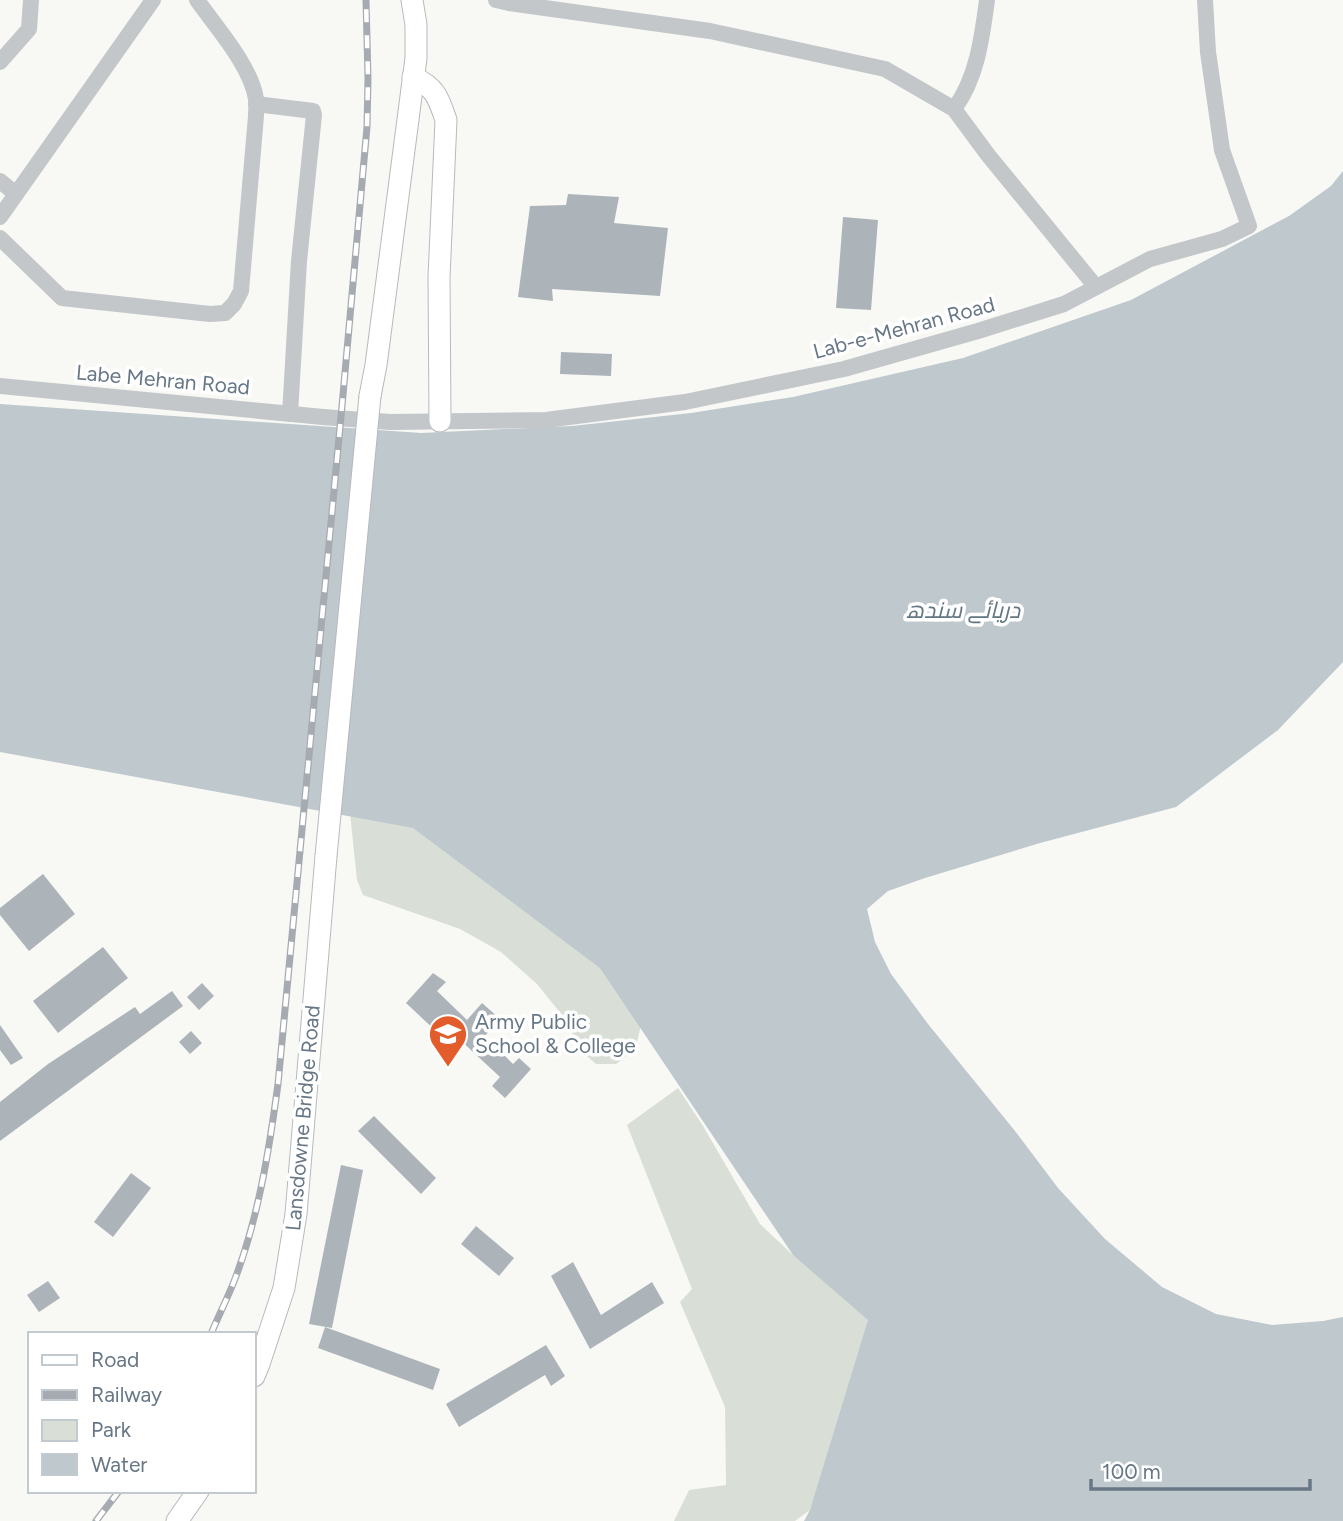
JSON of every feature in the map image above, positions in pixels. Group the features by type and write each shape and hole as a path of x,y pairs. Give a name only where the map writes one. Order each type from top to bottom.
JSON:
{"main road":[{"name":"Lansdowne Bridge Road","path":"256,1370 284,1287 296,1214 326,856 370,396 416,58 412,0"},
{"path":"414,77 428,84 438,97 446,120 439,278 440,421"},
{"path":"177,1521 197,1493"}],"street":[{"path":"0,62 29,29 31,0"},
{"path":"0,217 153,0"},
{"path":"0,238 62,298 210,314 225,313 234,304 241,291 256,104 251,81 241,62 197,0"},
{"path":"496,0 710,30 885,69 954,109 988,155 1096,287"},
{"path":"598,15 608,0"},
{"path":"954,109 965,94 976,61 987,0"},
{"name":"Lab-e-Mehran Road","path":"323,417 390,422 546,420 685,402 844,369 978,331 1064,304 1150,259 1222,239 1249,226 1223,150 1209,52 1205,0"},
{"path":"256,104 313,111 314,115 299,261 289,414"},
{"path":"0,181 16,194"},
{"name":"Labe Mehran Road","path":"0,386 323,417"}],"green space":[{"path":"348,794 539,894 644,1013 635,1050 616,1064 596,1064 580,1050 566,1020 537,984 501,952 460,929 363,895 357,880"},
{"path":"678,1088 760,1224 793,1255 830,1277 868,1320 849,1399 810,1510 795,1521 674,1521 689,1490 726,1485 725,1407 680,1302 692,1289 627,1125"}],"water":[{"name":"دریائے سندھ","path":"1343,171 1343,662 1278,730 1176,807 1040,843 925,878 888,891 867,909 875,942 891,974 1058,1188 1105,1239 1162,1287 1216,1314 1272,1325 1343,1317 1343,1521 804,1521 810,1510 868,1320 793,1255 600,968 413,828 0,752 0,404 421,433 572,426 691,413 793,397 963,358 1131,300 1289,216 1331,186"}],"building":[{"path":"568,194 619,197 614,223 668,228 660,296 552,289 553,301 518,297 530,206 566,205"},
{"path":"843,217 878,220 871,310 836,308"},
{"path":"561,352 612,354 611,376 560,374"},
{"path":"43,874 75,914 29,951 0,915 0,908"},
{"path":"103,947 128,978 58,1033 33,1001"},
{"path":"433,973 446,982 437,991 467,1020 482,1003 499,1018 485,1036 513,1064 519,1058 531,1069 505,1098 492,1086 500,1077 444,1025 438,1033 406,1003"},
{"path":"202,983 214,996 199,1010 187,997"},
{"path":"172,991 183,1006 0,1141 0,1102 48,1064 135,1007 140,1014"},
{"path":"0,1025 23,1058 11,1065 0,1050"},
{"path":"191,1031 202,1043 190,1054 179,1042"},
{"path":"374,1116 436,1178 421,1194 358,1131"},
{"path":"341,1165 363,1170 332,1328 309,1324"},
{"path":"131,1173 151,1188 113,1237 94,1222"},
{"path":"476,1226 514,1258 499,1276 461,1244"},
{"path":"573,1262 601,1315 652,1282 664,1303 590,1349 551,1276"},
{"path":"48,1281 60,1298 39,1312 27,1295"},
{"path":"325,1327 440,1369 433,1390 318,1348"},
{"path":"546,1345 565,1376 551,1386 545,1375 459,1427 446,1404"}],"railway":[{"path":"212,1332 242,1260 256,1211 278,1084 367,127 366,0"},
{"path":"96,1521 117,1493"}],"place":[{"name":"Army Public School & College","path":"448,1068"}]}
